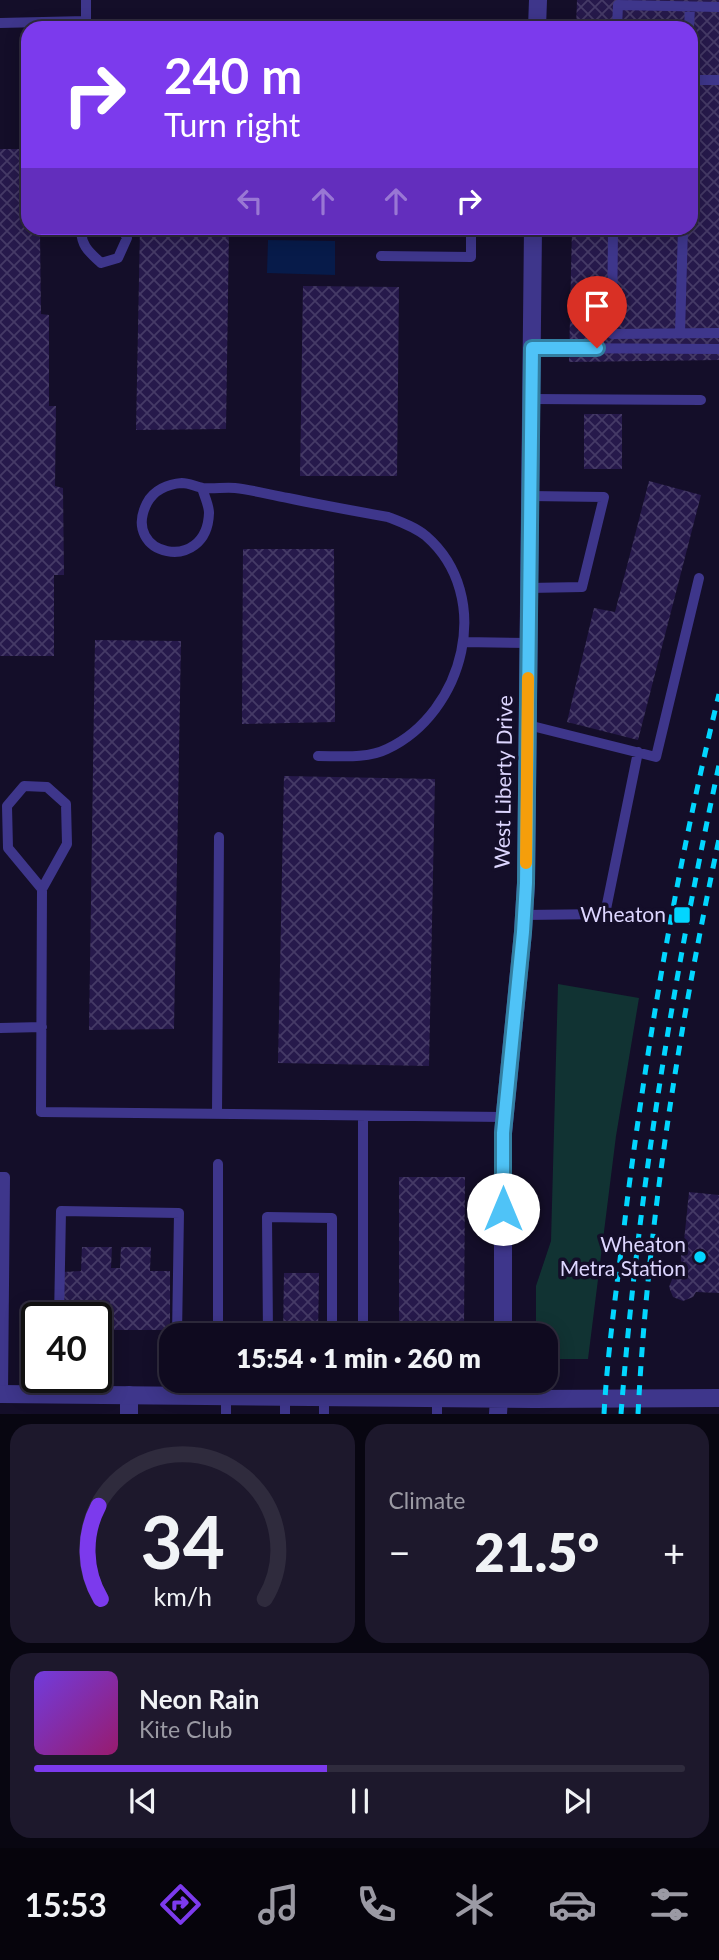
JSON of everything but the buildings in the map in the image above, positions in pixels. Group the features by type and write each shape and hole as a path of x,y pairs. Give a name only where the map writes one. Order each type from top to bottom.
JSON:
{"street":[{"path":"537,21 538,0"},
{"name":"West Liberty Drive","path":"503,1323 504,1116 524,915 533,235"},
{"path":"2,1394 21,1391"},
{"path":"112,1393 129,1395 159,1391"},
{"path":"202,1393 222,1397 328,1397"},
{"path":"379,1393 437,1406 499,1398 719,1398"},
{"path":"129,1395 129,1414"}],"lane":[{"path":"86,0 86,21"},
{"path":"617,21 618,5 719,7"},
{"path":"689,21 690,6"},
{"path":"0,23 21,23"},
{"path":"698,80 719,80"},
{"path":"81,235 86,250 101,263 118,258 127,238 126,235"},
{"path":"381,257 471,257 471,235"},
{"path":"613,235 612,334 719,333"},
{"path":"680,333 683,235"},
{"path":"532,348 719,349"},
{"path":"531,399 701,400"},
{"path":"202,488 210,511 207,528 198,542 180,553 166,552 152,544 144,534 141,521 151,496 165,486 184,483 202,488 235,488 388,517 408,524 426,536 452,569 461,596 463,642 458,666 437,708 403,740 384,750 365,754 318,756"},
{"path":"529,588 582,587 604,497 530,496"},
{"path":"528,725 656,757 699,578"},
{"path":"463,642 529,643"},
{"path":"524,915 605,914 638,752"},
{"path":"42,889 8,848 7,806 24,786 47,787 66,804 67,844 42,889 41,1112 504,1116"},
{"path":"217,1114 219,837"},
{"path":"0,1028 42,1027"},
{"path":"363,1116 363,1323"},
{"path":"218,1164 218,1323"},
{"path":"0,1177 5,1177 2,1394"},
{"path":"59,1302 61,1211 179,1213 177,1323"},
{"path":"268,1323 267,1217 332,1218 332,1323"}],"green space":[{"path":"558,984 639,998 616,1136 588,1359 558,1359 558,1323 536,1323 536,1286 551,1241"}],"water":[{"path":"268,240 335,241 335,275 267,273"}],"railway":[{"path":"604,1414 627,1202 655,1011 690,820 719,694"},
{"path":"621,1414 637,1250 659,1088 702,845 719,765"},
{"path":"638,1414 649,1269 667,1125 691,981 719,839"}],"slow traffic":[{"path":"526,863 528,678"}],"place":[{"name":"Wheaton","path":"682,915"},
{"name":"Wheaton Metra Station","path":"700,1257"}],"route":[{"path":"503,1209 503,1133 526,883 532,348 597,348"}]}
